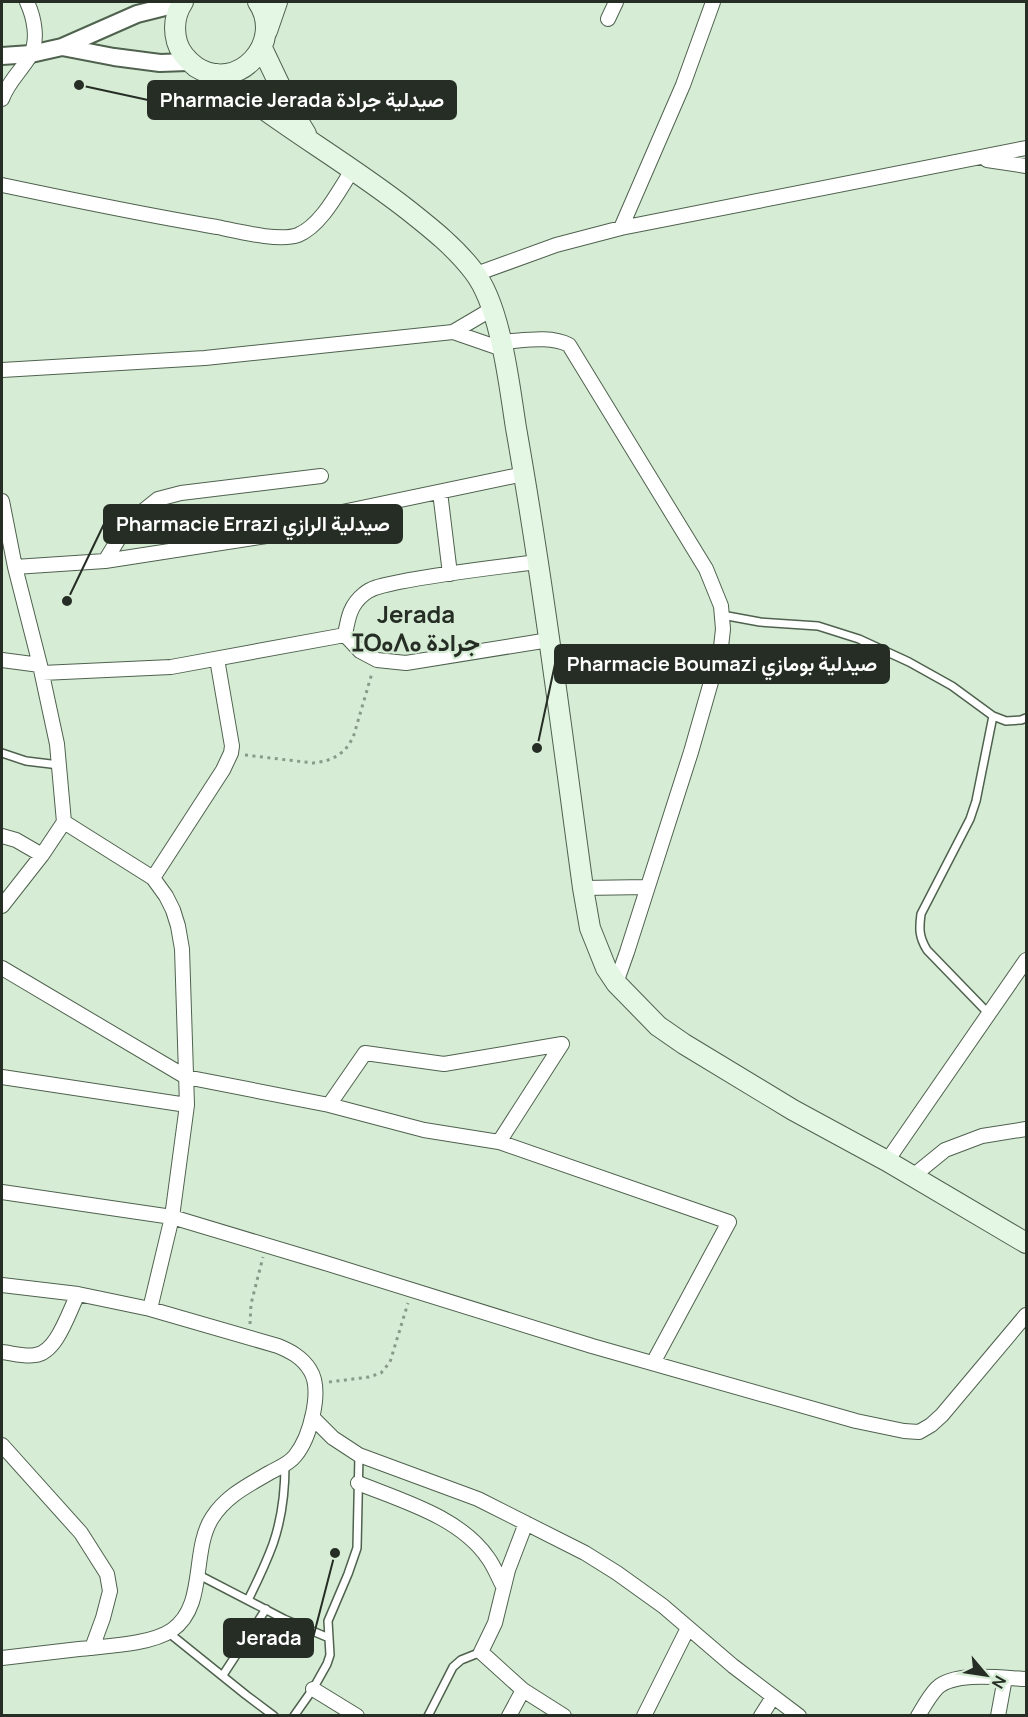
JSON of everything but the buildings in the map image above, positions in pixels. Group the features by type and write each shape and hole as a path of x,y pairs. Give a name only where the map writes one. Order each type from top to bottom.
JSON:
{"main road":[{"path":"182,2 175,18 175,34 179,49 188,62 202,70 218,74 231,73 254,60 264,40 277,2"},
{"path":"258,2 265,17 264,40 288,104 309,139"},
{"path":"218,74 265,111 387,193 429,227 476,274 492,309 502,345 524,474 582,888 590,928 600,956 616,983 658,1026 684,1044 793,1110 887,1161 1026,1243"}],"street":[{"path":"2,99 12,79 31,54 35,23 27,2"},
{"path":"2,56 31,54 62,47 137,14 182,2"},
{"path":"608,19 616,2"},
{"path":"621,228 683,86 712,2"},
{"path":"62,47 160,63 188,62"},
{"path":"476,274 555,245 621,228 1026,148"},
{"path":"977,159 1026,166"},
{"path":"2,185 160,218 269,237 296,236 311,228 353,169"},
{"path":"453,332 492,309"},
{"path":"2,370 205,358 453,332 502,345 548,340 558,340 569,345 706,569 721,606 722,615 721,647 691,752 616,983"},
{"path":"15,567 105,561 273,535 314,518 524,474"},
{"path":"105,561 121,535 138,515 158,499 181,493 321,476"},
{"path":"440,492 450,574"},
{"path":"2,501 15,567 57,744 64,822 42,855 2,906"},
{"path":"345,635 350,610 366,591 393,583 537,561"},
{"path":"2,660 41,669 171,667 345,635"},
{"path":"345,635 360,651 376,660 406,663 549,640"},
{"path":"153,878 223,770 231,753 231,738 217,658"},
{"path":"64,822 153,878 173,910 182,948 187,1105 172,1217 150,1309"},
{"path":"2,836 16,840 42,855"},
{"path":"582,888 647,887"},
{"path":"887,1161 1026,960"},
{"path":"2,968 186,1077 329,1105 424,1130 500,1142 729,1222 653,1363"},
{"path":"329,1105 364,1053 444,1064 562,1044 500,1142"},
{"path":"2,1077 187,1105"},
{"path":"913,1176 945,1150 982,1136 1026,1129"},
{"path":"2,1192 172,1217 653,1363 856,1421 904,1431 919,1432 942,1415 1026,1315"},
{"path":"2,1285 78,1294 150,1309 278,1346 298,1356 311,1371 316,1392 312,1417 302,1446 295,1457 285,1465 239,1490 221,1504 210,1521 196,1574 194,1597 183,1622 169,1632 142,1642 2,1658"},
{"path":"2,1352 36,1355 51,1348 78,1294"},
{"path":"312,1417 333,1438 359,1455 478,1499 585,1553 663,1606 733,1666 799,1716"},
{"path":"2,1444 81,1533 107,1574 110,1591 92,1648"},
{"path":"358,1483 434,1515 458,1528 489,1558 503,1586"},
{"path":"526,1522 503,1586 495,1623 481,1652 523,1690 564,1716"},
{"path":"645,1716 688,1628"},
{"path":"918,1716 931,1695 949,1680 966,1677 1026,1679"},
{"path":"998,1716 1005,1678"},
{"path":"313,1689 357,1716"},
{"path":"509,1716 523,1690"},
{"path":"761,1716 773,1697"}],"lane":[{"path":"722,615 760,622 818,626 859,639 952,686 993,716 1006,721 1026,718"},
{"path":"989,1014 927,950 919,929 921,914 970,819 976,801 993,716"},
{"path":"2,753 26,761 59,765"},
{"path":"294,1716 327,1664 330,1655 327,1621 357,1548 359,1455"},
{"path":"249,1600 273,1544 285,1485 285,1465"},
{"path":"196,1574 293,1623 329,1638"},
{"path":"223,1675 266,1609"},
{"path":"169,1632 274,1716"},
{"path":"428,1716 442,1686 457,1663 481,1652"}],"path":[{"path":"231,753 313,763 327,761 337,756 345,750 353,738 376,660"},
{"path":"250,1338 251,1304 266,1245"},
{"path":"315,1383 369,1377 381,1373 390,1362 411,1290"}],"place":[{"name":"Pharmacie Jerada صيدلية جرادة","path":"79,85"},
{"name":"Pharmacie Errazi صيدلية الرازي","path":"67,601"},
{"name":"Pharmacie Boumazi صيدلية بومازي","path":"537,748"},
{"name":"Jerada","path":"335,1553"}],"district":[{"name":"Jerada ⵊⵔⴰⴷⴰ جرادة","path":"416,629"}]}
